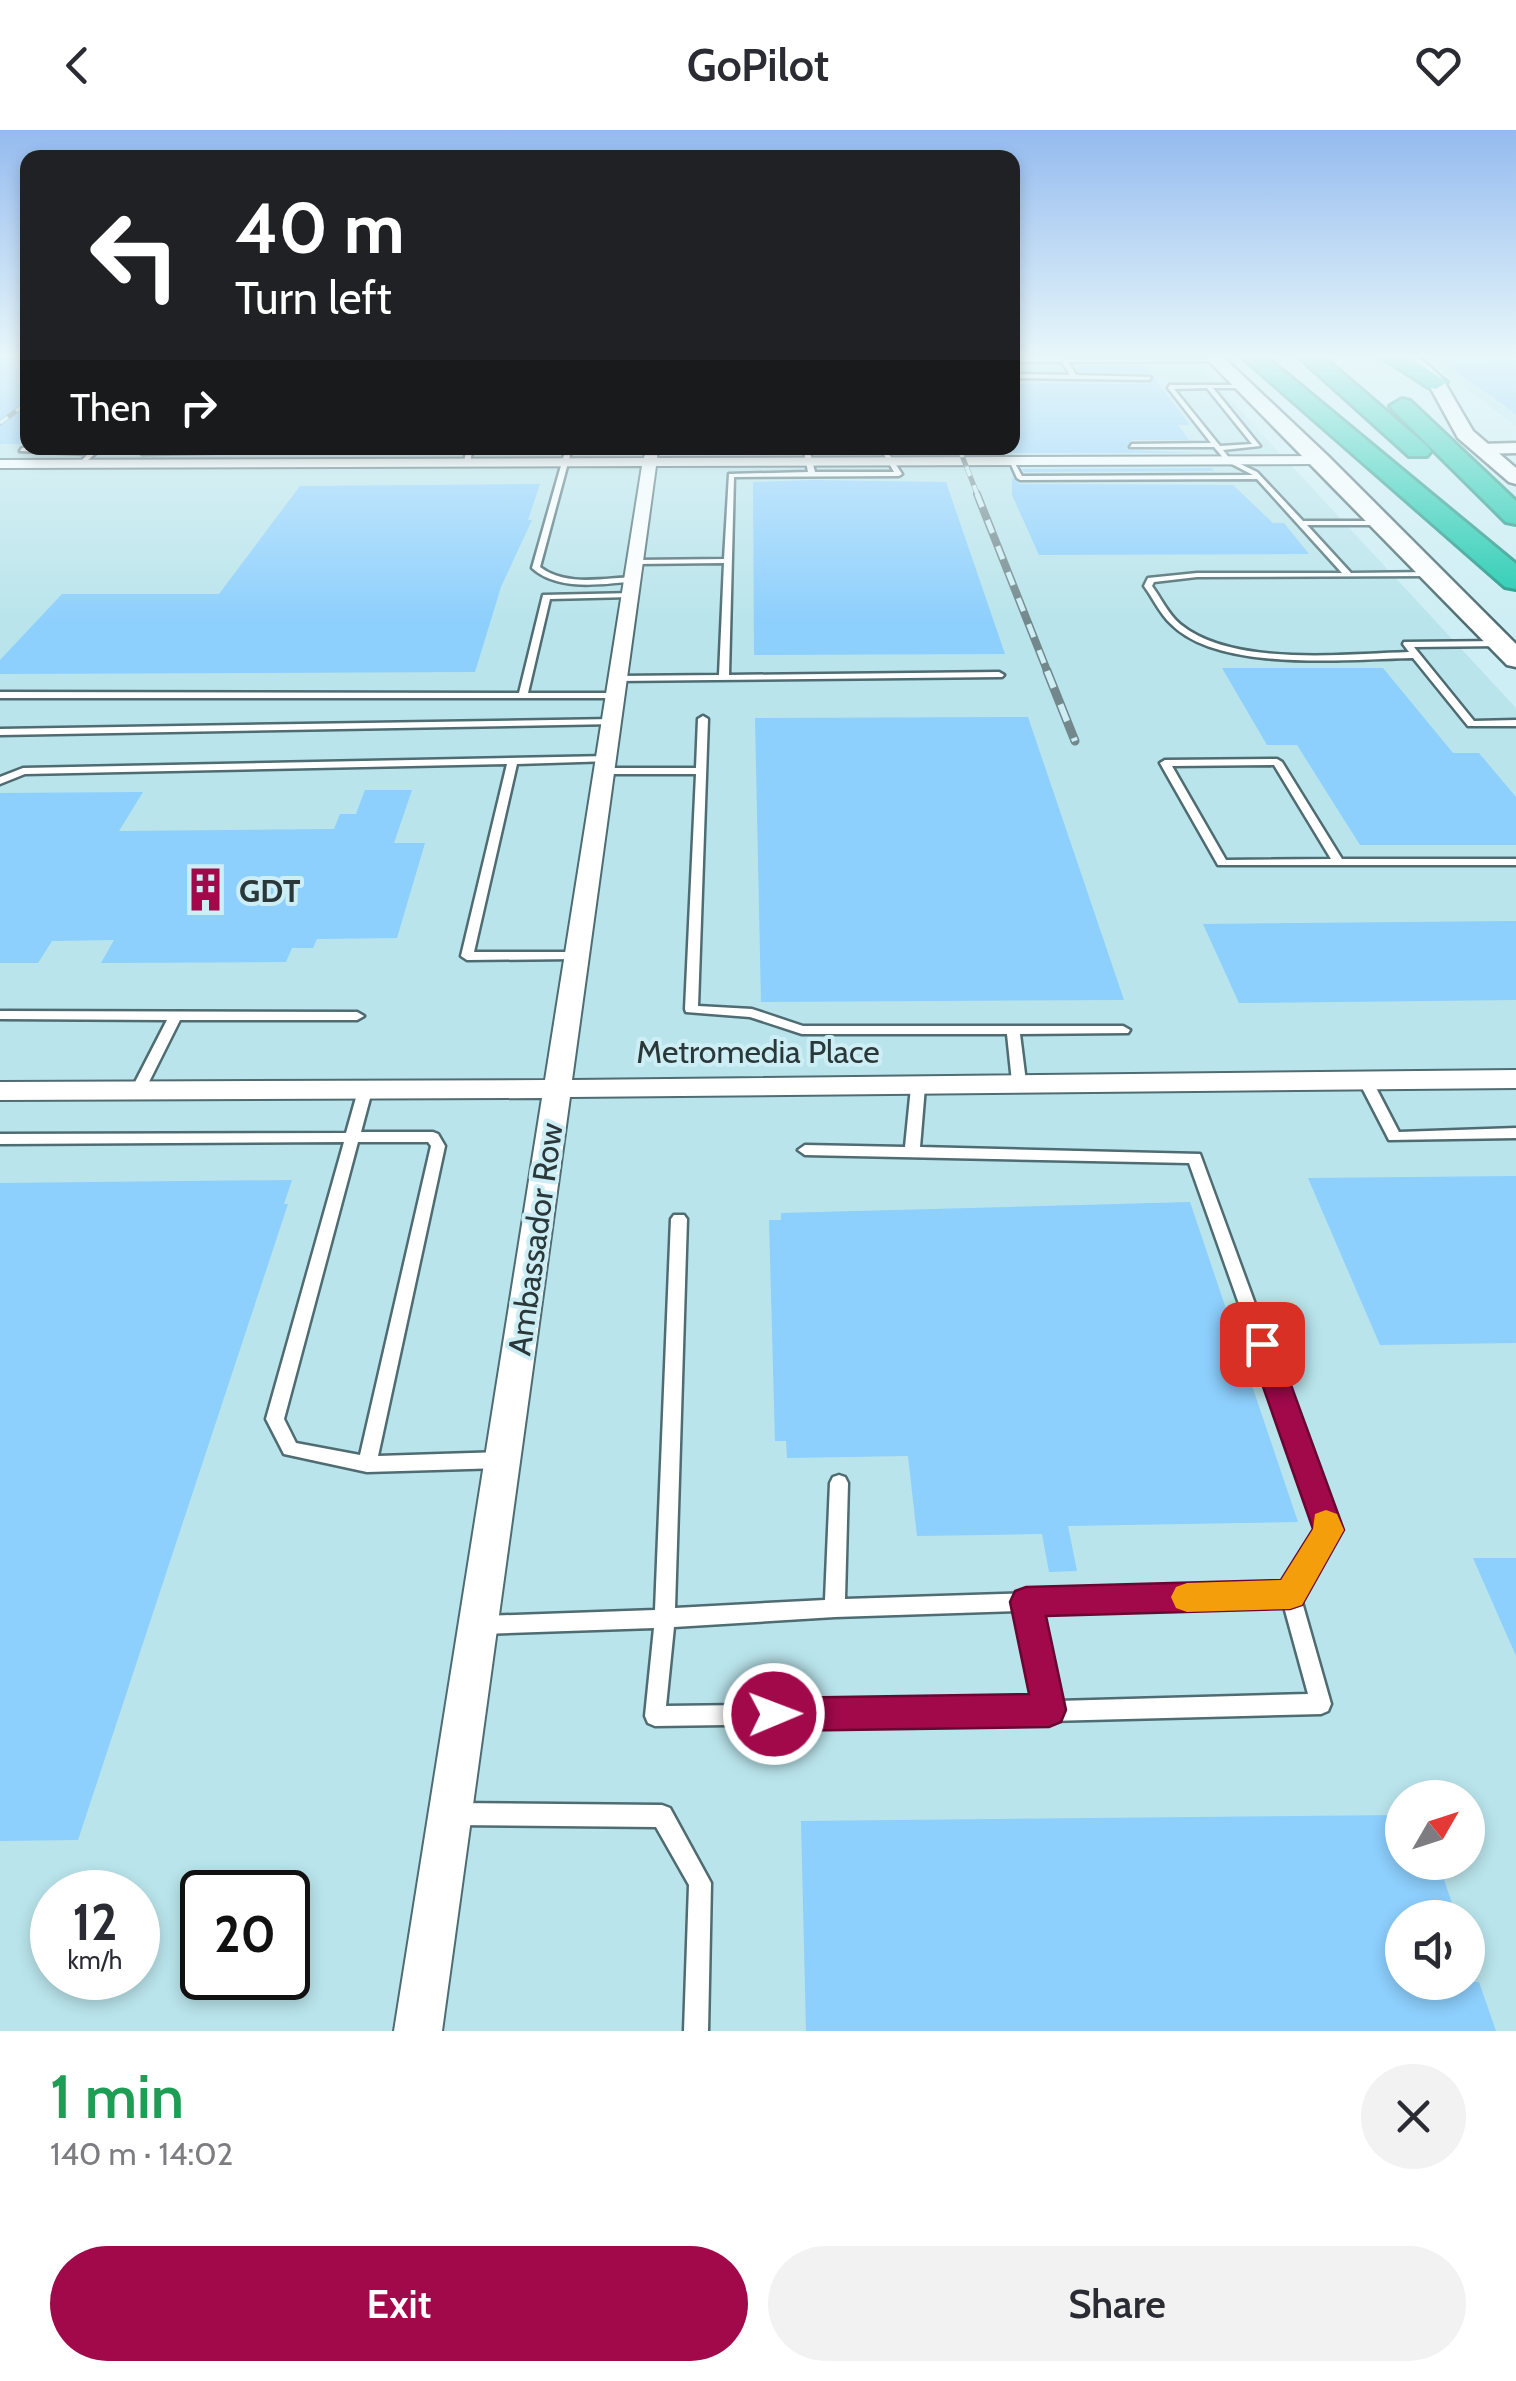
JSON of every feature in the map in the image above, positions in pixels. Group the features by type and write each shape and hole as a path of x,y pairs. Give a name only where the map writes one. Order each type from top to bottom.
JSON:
{"highway":[{"path":"1357,445 1516,578"},
{"path":"1382,445 1498,549 1516,578"},
{"path":"1409,445 1516,539"},
{"path":"1440,445 1516,516"}],"main road":[{"path":"1305,445 1516,660"},
{"path":"1476,445 1512,472"}],"street":[{"path":"1480,448 1516,448"},
{"path":"0,464 167,458 228,464 334,464 466,455 564,463 651,455 731,469 811,461 856,468 891,461 1112,460 1221,451 1321,460"},
{"name":"Ambassador Row","path":"418,2031 651,455"},
{"name":"Metromedia Place","path":"0,1092 1516,1079"}],"lane":[{"path":"1216,445 1260,477 1349,575"},
{"path":"1132,446 1221,451 1256,445"},
{"path":"81,464 91,455"},
{"path":"154,455 190,455"},
{"path":"228,464 233,455"},
{"path":"334,464 340,455"},
{"path":"567,455 536,568 559,579 634,578"},
{"path":"887,455 891,461"},
{"path":"1012,460 1020,478 1260,477"},
{"path":"1112,460 1120,478"},
{"path":"724,678 731,469"},
{"path":"1299,523 1382,523"},
{"path":"522,696 546,598 728,561"},
{"path":"1416,655 1251,655 1207,645 1176,625 1148,586 1151,580 1197,575 1432,574"},
{"path":"1500,642 1407,644 1472,724 1516,723"},
{"path":"0,732 617,699 724,678 999,675"},
{"path":"0,696 617,699"},
{"path":"704,719 691,1010 752,1013 802,1030 1123,1030"},
{"path":"513,761 467,956 577,955"},
{"path":"0,782 24,771 513,761 700,771"},
{"path":"1339,863 1277,762 1166,763 1222,864 1516,862"},
{"path":"0,1015 357,1016"},
{"path":"138,1090 176,1016"},
{"path":"1012,1032 1019,1082"},
{"path":"1365,1080 1394,1137 1516,1133"},
{"path":"912,1152 918,1087"},
{"path":"366,1088 275,1418 290,1449 368,1464 503,1460"},
{"path":"0,1138 433,1137 438,1146 368,1464"},
{"path":"679,1219 665,1617 655,1716 1321,1704 1290,1594 1329,1530 1195,1158 805,1150"},
{"path":"836,1608 839,1483"},
{"path":"477,1625 584,1624 836,1608 1290,1594"},
{"path":"1026,1602 1049,1710"},
{"path":"450,1814 662,1816 700,1882 696,2031"}],"shaded area":[{"path":"0,445 20,445 20,455 1020,455 1020,445 1272,445 1516,708 1516,2031 0,2031"}],"building":[{"path":"1020,445 1130,445 1128,450 1200,453 1020,453"},
{"path":"1212,468 1214,471 1022,469"},
{"path":"1012,477 1020,484 1233,485 1273,523 1284,523 1309,554 1039,555 1012,495"},
{"path":"753,482 946,482 1005,654 754,655"},
{"path":"540,484 528,520 532,520 501,587 475,672 0,674 0,660 62,594 219,594 300,486"},
{"path":"1222,668 1383,668 1453,753 1479,753 1516,797 1516,845 1360,845 1297,745 1267,745"},
{"path":"1028,717 1124,1000 761,1002 755,718"},
{"name":"GDT","path":"365,790 412,790 394,843 425,843 397,938 317,939 313,948 292,948 286,962 101,963 114,940 52,941 38,963 0,963 0,793 143,792 119,831 334,829 340,814 356,814"},
{"path":"1516,921 1516,1000 1239,1003 1203,924"},
{"path":"1516,1176 1516,1343 1380,1345 1308,1178"},
{"path":"292,1180 284,1204 288,1204 78,1840 0,1841 0,1183"},
{"path":"1190,1202 1298,1522 1068,1526 1077,1571 1049,1572 1042,1534 917,1536 908,1456 787,1458 786,1441 775,1441 769,1220 781,1220 781,1213"},
{"path":"1473,1558 1516,1558 1516,1656"},
{"path":"1385,1815 1385,1880 1444,1880 1451,1900 1385,1900 1385,2000 1485,1999 1496,2031 806,2031 801,1821"}],"railway":[{"path":"962,455 978,496"},
{"path":"977,494 1048,673"},
{"path":"1047,671 1075,741"}],"slow traffic":[{"path":"1187,1597 1290,1594 1329,1530 1326,1524"}],"place":[{"name":"GDT","path":"206,890"}],"route":[{"path":"774,1714 1049,1710 1026,1602 1290,1594 1329,1530 1262,1344"}]}
